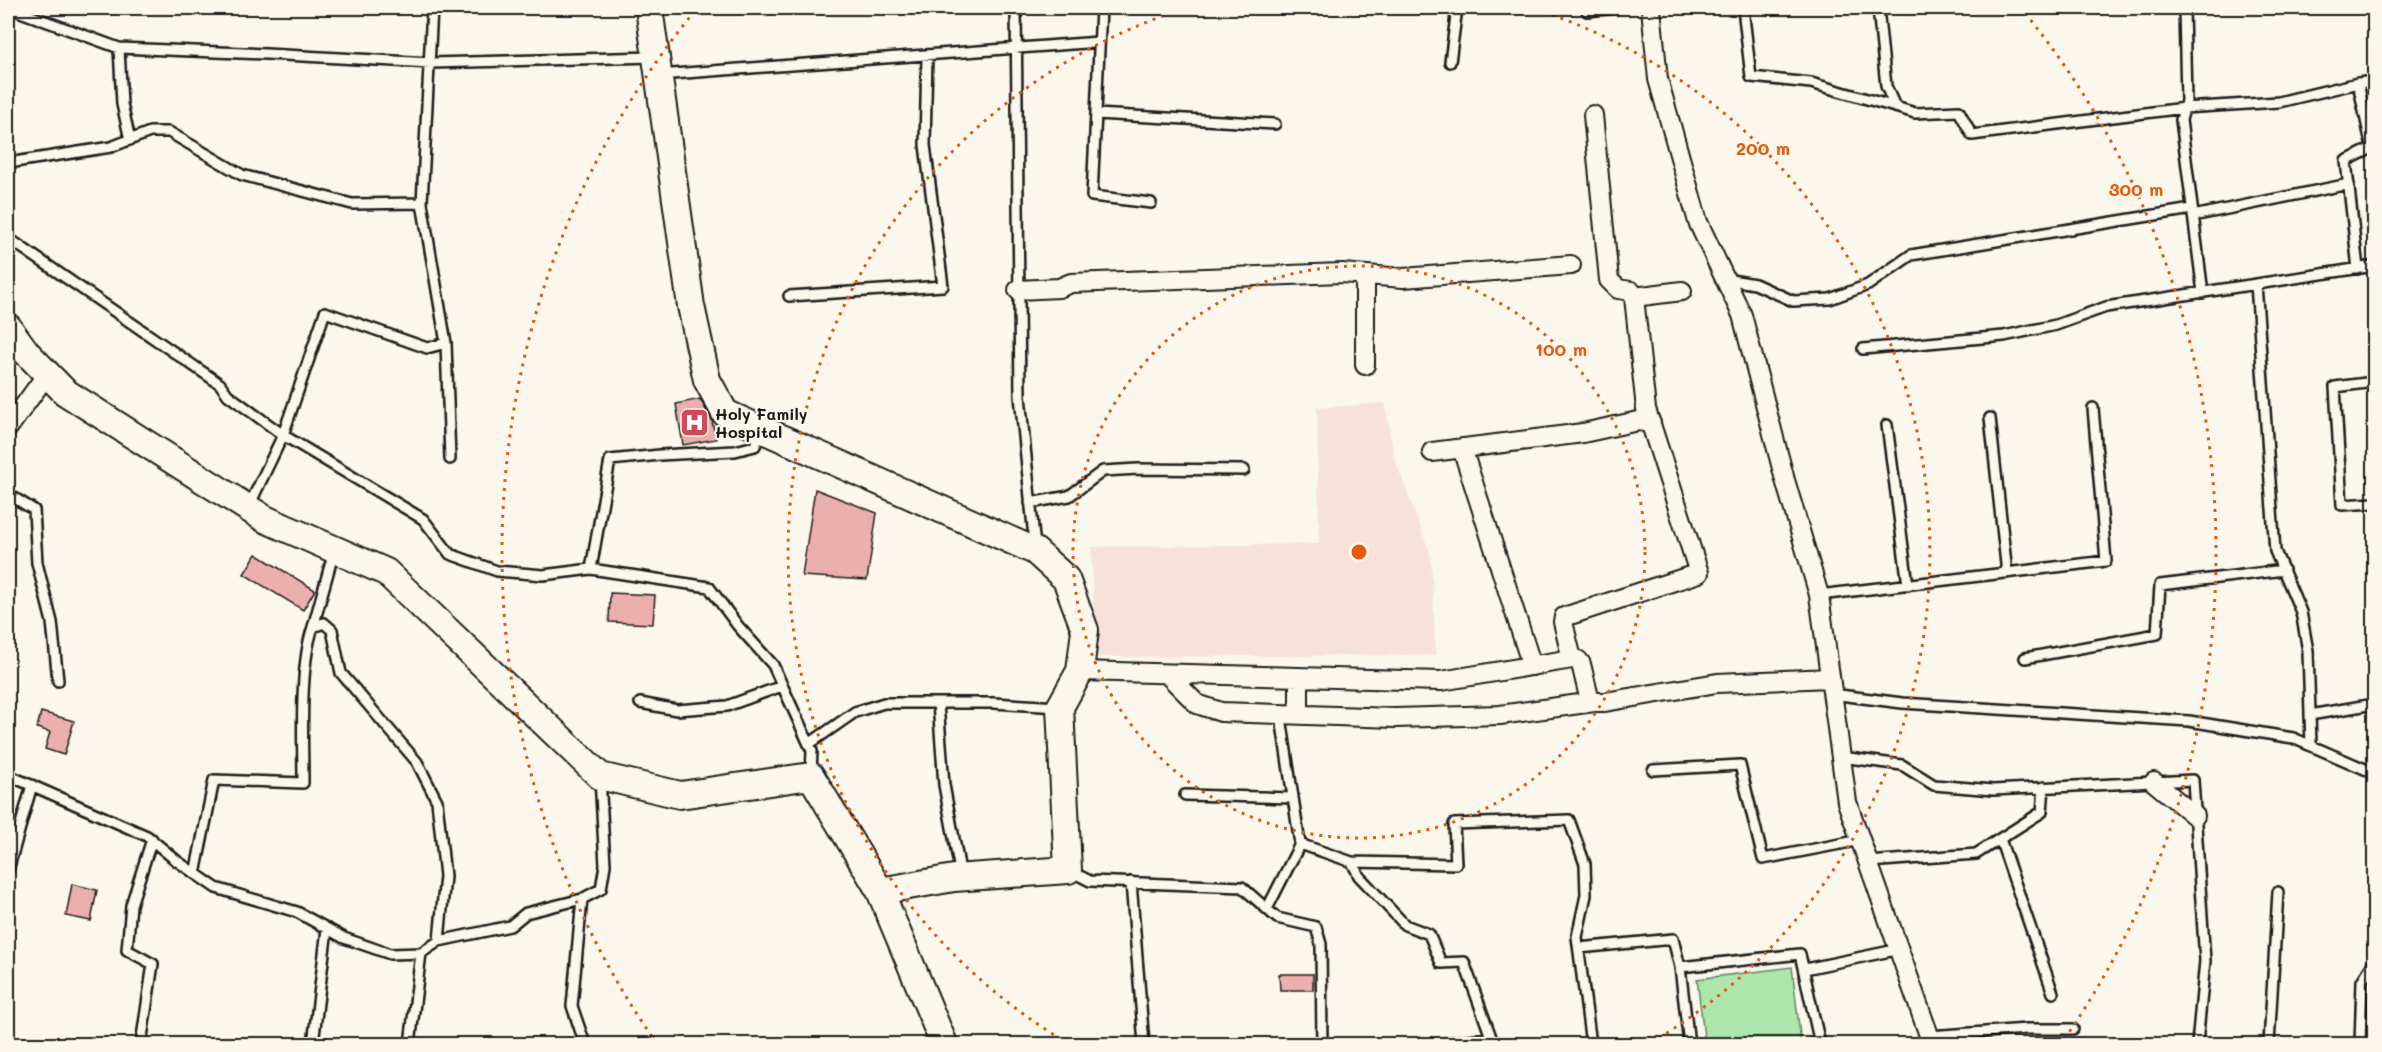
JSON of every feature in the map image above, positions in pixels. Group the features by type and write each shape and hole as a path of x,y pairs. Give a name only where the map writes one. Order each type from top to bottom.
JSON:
{"street":[{"path":"649,8 691,306 707,380 725,413 1035,551 1066,579 1085,630 1080,671 1060,707 1068,870 961,877 880,891"},
{"path":"1651,8 1658,79 1698,222 1742,315 1785,480 1819,595 1847,802 1931,1040"},
{"path":"1572,659 1563,622 1564,617 1699,573 1646,409 1634,297 1631,291 1618,289 1609,280 1593,115"},
{"path":"1018,290 1059,288 1071,283 1342,273 1403,278 1571,265"},
{"path":"1365,274 1365,365"},
{"path":"1634,297 1682,291"},
{"path":"8,327 27,353 65,392 265,519 386,573 600,776 680,795 811,776 880,891 944,1044"},
{"path":"8,428 47,374"},
{"path":"1432,452 1583,433 1638,422 1651,423"},
{"path":"1462,448 1532,666"},
{"path":"1080,671 1441,681 1572,659 1578,660 1581,664 1589,697 1594,702"},
{"path":"1167,674 1197,704 1221,712 1395,718 1500,715 1717,683 1831,686"},
{"path":"1299,677 1299,714"},
{"path":"2154,782 2195,816"}],"lane":[{"path":"14,8 119,48 430,63 657,66 927,56 1099,42"},
{"path":"432,8 422,203 446,343 450,459"},
{"path":"1016,8 1020,396 1035,551"},
{"path":"1101,8 1092,196 1151,203"},
{"path":"1450,62 1457,8"},
{"path":"1587,11 1617,8"},
{"path":"1743,8 1751,77 1811,83 1915,113 1959,111 1972,135 2184,108 2279,102 2374,81"},
{"path":"1878,8 1886,87 1895,107"},
{"path":"2184,8 2186,101 2181,120 2203,292"},
{"path":"119,48 122,104 130,140"},
{"path":"789,296 943,286 925,145 927,56"},
{"path":"2358,83 2372,148 2346,161 2358,269"},
{"path":"1096,114 1275,124"},
{"path":"8,163 111,147 150,132 170,132 242,175 352,204 422,203"},
{"path":"1725,279 1755,284 1793,301 1830,299 1868,285 1911,255 2193,212 2349,184"},
{"path":"8,238 220,384 228,395 283,435 423,519 450,554 497,571 543,575 591,569 709,587 738,626 773,665 812,751 811,776"},
{"path":"1863,349 2004,336 2056,325 2106,307 2374,266"},
{"path":"2256,284 2276,551 2303,621 2308,651 2311,746"},
{"path":"248,508 283,435 325,312 427,348 446,343"},
{"path":"2374,382 2335,387 2342,505 2374,503"},
{"path":"1819,595 2106,561 2093,408"},
{"path":"1990,418 2007,573"},
{"path":"1887,424 1908,585"},
{"path":"591,569 610,460 735,451 755,446 762,429"},
{"path":"1030,503 1069,496 1103,471 1244,470"},
{"path":"8,494 34,510 37,563 52,622 58,681"},
{"path":"195,874 214,780 303,783 304,694 309,639 335,550"},
{"path":"2025,658 2157,634 2160,585 2284,570"},
{"path":"313,627 324,623 332,630 341,674 417,762 437,801 445,876 439,941"},
{"path":"639,703 677,710 727,706 782,686"},
{"path":"1831,686 1902,703 2189,721 2293,738 2374,773"},
{"path":"809,744 855,712 884,703 1060,707"},
{"path":"938,703 944,785 961,877"},
{"path":"2310,715 2374,704"},
{"path":"1267,909 1300,844 1282,724"},
{"path":"1841,757 1902,765 1934,785 1993,790 2193,780 2205,961 2197,1044"},
{"path":"1653,770 1740,765 1763,859 1860,840"},
{"path":"8,775 152,839 216,888 297,912 344,938 390,954 421,953 439,941 510,926 526,913 582,899 601,889 605,865 600,776"},
{"path":"8,870 32,785"},
{"path":"1868,862 1976,854 2042,812 2044,787"},
{"path":"1185,795 1293,798"},
{"path":"1300,844 1352,862 1456,864 1454,824 1569,820 1585,864 1586,895 1577,937 1591,1044"},
{"path":"141,1044 153,964 127,950 131,905 152,839"},
{"path":"2000,839 2053,993"},
{"path":"1352,862 1359,876 1405,925 1429,934 1441,963 1464,962 1491,1037 1440,1044"},
{"path":"1068,870 1090,881 1242,886 1277,918 1316,927 1321,944 1322,1044"},
{"path":"1131,882 1144,1044"},
{"path":"2269,1044 2278,892"},
{"path":"582,899 572,1006 585,1044"},
{"path":"313,1044 327,929"},
{"path":"1579,948 1673,939 1680,967 1689,1044"},
{"path":"1805,969 1899,950"},
{"path":"410,1044 421,953"},
{"path":"1680,967 1800,954 1820,1044"},
{"path":"2360,1044 2362,981 2374,962"},
{"path":"1931,1040 2028,1029 2073,1029"}],"shaded area":[{"path":"1385,403 1394,457 1431,556 1436,655 1096,657 1091,547 1319,544 1317,408"}],"green space":[{"path":"1792,967 1801,1044 1705,1044 1697,979"}],"building":[{"path":"700,399 712,421 716,439 683,445 676,404"},
{"path":"815,489 877,513 867,580 802,576"},
{"path":"256,554 315,590 303,610 244,574"},
{"path":"610,593 655,595 653,624 609,622"},
{"path":"41,712 74,721 64,755 45,749 50,732 37,728"},
{"path":"72,884 97,890 91,921 66,916"},
{"path":"1279,974 1313,974 1313,990 1280,990"}],"place":[{"name":"Holy Family Hospital","path":"694,423"}]}
